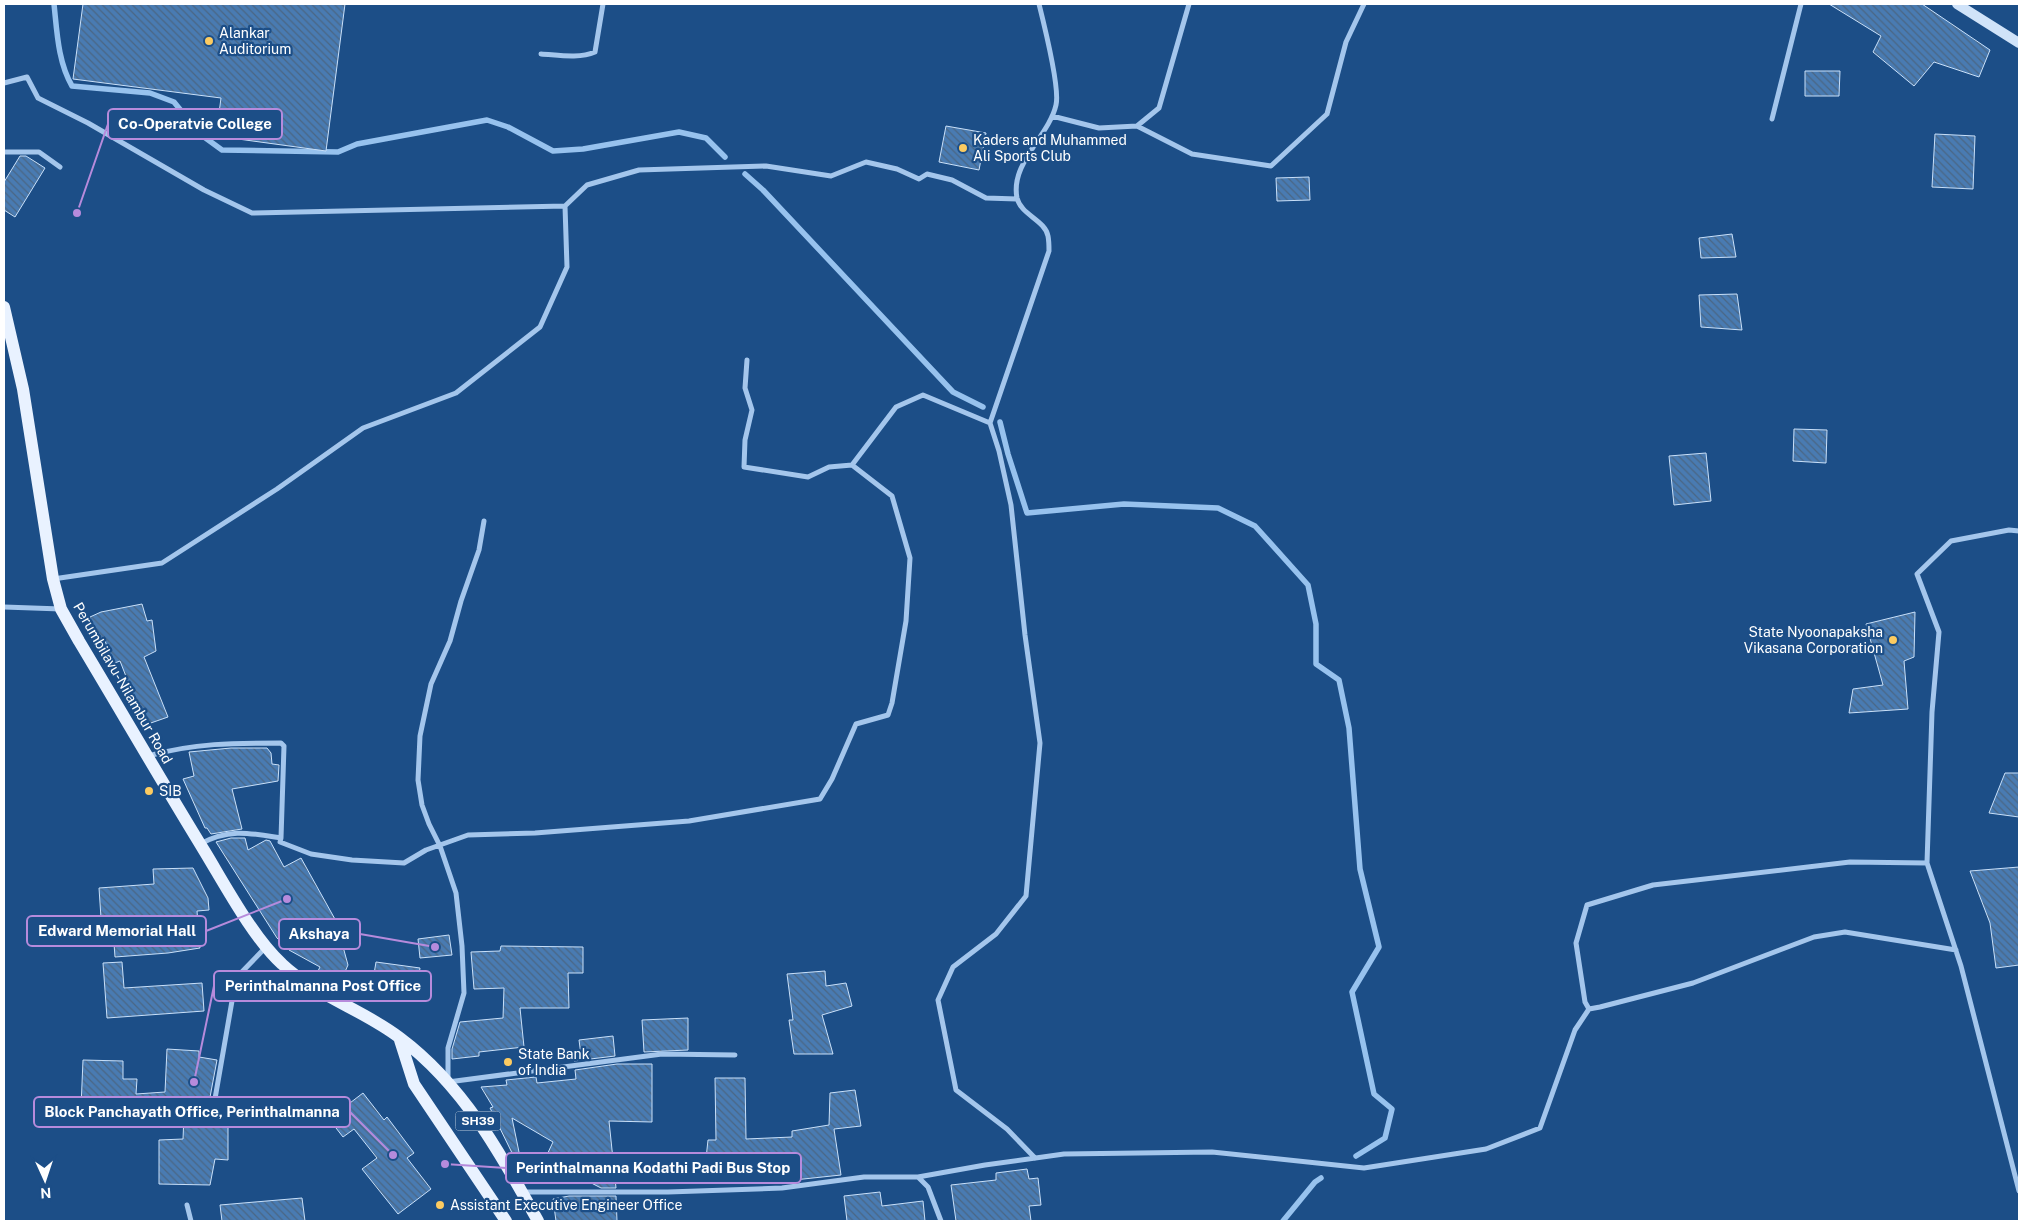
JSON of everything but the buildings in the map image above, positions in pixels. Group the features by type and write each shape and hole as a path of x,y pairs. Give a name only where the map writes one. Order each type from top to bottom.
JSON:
{"main road":[{"path":"1958,4 2019,43"},
{"name":"Perumbilavu-Nilambur Road","path":"4,307 23,388 53,579 61,609 200,844 266,947 282,964 306,982 399,1037 426,1059 465,1101 538,1221"},
{"name":"SH39","path":"399,1037 414,1084 506,1221"}],"street":[{"path":"541,54 570,56 589,55 595,52 603,4"},
{"path":"1035,1158 1007,1129 956,1090 938,1000 953,967 996,934 1026,896 1031,853 1040,743 1025,635 1011,505 1000,451 990,423 1049,251 1048,235 1043,226 1026,213 1017,199 1018,183 1029,152 1050,123 1057,104 1039,4"},
{"path":"1137,126 1159,108 1189,4"},
{"path":"1052,116 1099,128 1137,126 1192,154 1271,166 1327,114 1346,42 1364,4"},
{"path":"1772,120 1801,4"},
{"path":"4,83 27,77 38,98 88,123 204,190 252,213 565,206 587,185 639,170 766,166 831,176 866,162 897,170 919,179 927,174 952,180 986,198 1017,199"},
{"path":"4,152 39,152 60,167"},
{"path":"53,579 162,563 277,489 363,428 456,393 540,327 567,267 565,206"},
{"path":"148,756 175,748 215,743 281,743 284,746 280,842 311,854 352,860 404,863 426,850 468,835 544,832 689,821 820,799 832,779 856,724 888,714 892,703 906,621 910,558 892,496 852,465 829,467 808,477 744,467 745,440 752,410 745,388 747,360"},
{"path":"852,465 896,407 923,395 990,423"},
{"path":"484,521 480,550 461,601 450,641 431,684 420,736 418,780 422,805 440,846 456,893 462,946 464,993 448,1048 448,1082 662,1054 735,1055"},
{"path":"2019,531 2009,530 1951,541 1917,574 1939,632 1932,712 1927,863 1956,950 2019,1191"},
{"path":"4,607 61,609"},
{"path":"200,844 214,837 237,832 281,838"},
{"path":"1589,1009 1582,986 1576,943 1587,905 1653,884 1850,862 1927,863"},
{"path":"522,1192 668,1192 782,1188 864,1177 918,1177 1064,1154 1212,1152 1364,1168 1486,1149 1540,1128 1575,1030 1589,1009 1685,986 1814,937 1830,934 1845,932 1956,950"},
{"path":"212,1116 236,978 266,947"},
{"path":"918,1177 928,1187 941,1221"},
{"path":"187,1205 191,1221"}],"waterway":[{"path":"54,4 61,57 72,86 150,93 174,102 200,134 222,150 338,152 357,144 487,120 508,127 553,151 583,149 679,132 706,138 725,157"},
{"path":"745,174 763,190 953,392 983,407"},
{"path":"1000,422 1027,513 1124,504 1218,508 1255,526 1308,585 1316,624 1316,664 1339,680 1349,728 1360,869 1379,947 1352,992 1374,1094 1392,1109 1385,1138 1356,1156"},
{"path":"1283,1221 1315,1182 1321,1178"}],"place":[{"name":"Alankar Auditorium","path":"209,41"},
{"name":"Kaders and Muhammed Ali Sports Club","path":"963,148"},
{"name":"Co-Operatvie College","path":"77,213"},
{"name":"State Nyoonapaksha Vikasana Corporation","path":"1893,640"},
{"name":"SIB","path":"149,791"},
{"name":"Edward Memorial Hall","path":"287,899"},
{"name":"Akshaya","path":"435,947"},
{"name":"State Bank of India","path":"508,1062"},
{"name":"Perinthalmanna Post Office","path":"194,1082"},
{"name":"Block Panchayath Office, Perinthalmanna","path":"393,1155"},
{"name":"Perinthalmanna Kodathi Padi Bus Stop","path":"445,1164"},
{"name":"Assistant Executive Engineer Office","path":"440,1205"}]}
